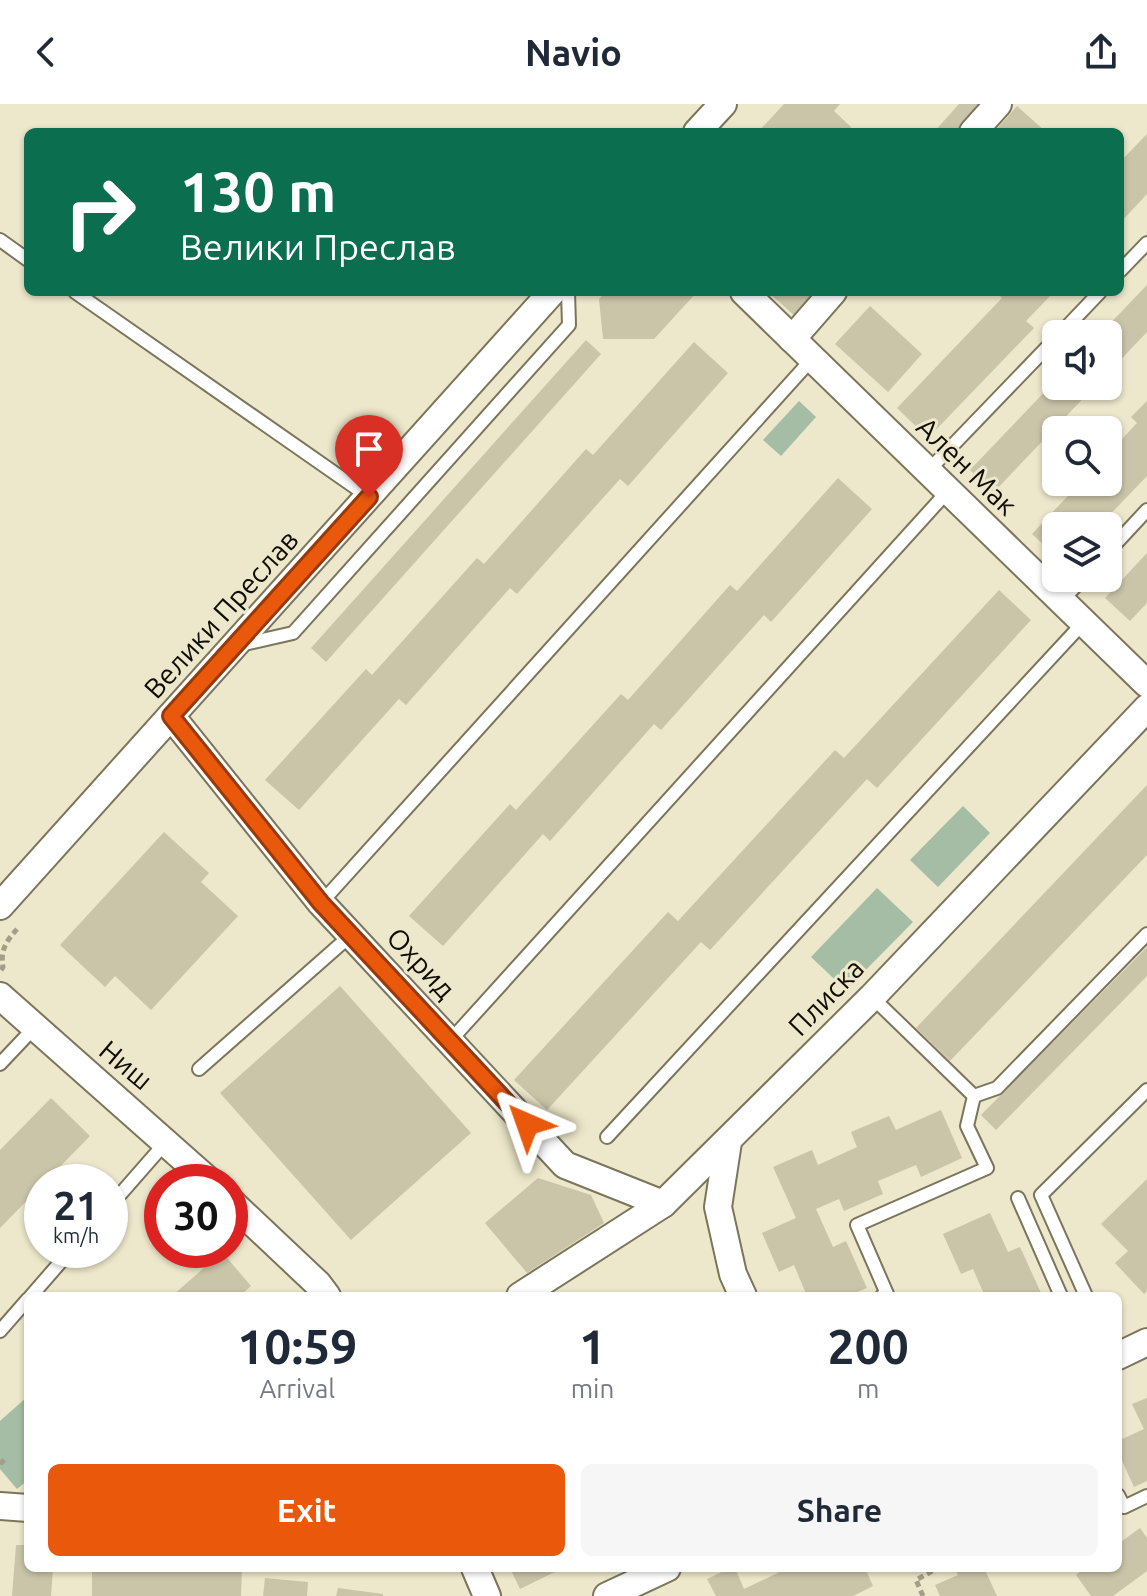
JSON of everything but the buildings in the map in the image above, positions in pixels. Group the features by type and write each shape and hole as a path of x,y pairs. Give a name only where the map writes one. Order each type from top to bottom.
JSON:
{"street":[{"path":"701,128 723,104"},
{"path":"977,128 998,104"},
{"name":"Велики Преслав","path":"0,906 548,296"},
{"name":"Ален Мак","path":"748,296 1147,684"},
{"path":"792,339 830,296"},
{"name":"Плиска","path":"526,1292 663,1204 872,997 1147,708"},
{"name":"Охрид","path":"171,716 321,903 565,1165 663,1204"},
{"name":"Ниш","path":"0,996 191,1164"},
{"path":"728,1142 718,1207 733,1274 741,1292"},
{"path":"248,1218 324,1292"},
{"path":"1122,1354 1147,1342"},
{"path":"0,1506 24,1508"},
{"path":"477,1572 487,1596"},
{"path":"607,1596 658,1572"}],"lane":[{"path":"0,240 24,257"},
{"path":"1124,267 1147,243"},
{"path":"81,296 369,497"},
{"path":"236,646 293,633 569,325 568,296"},
{"path":"1073,320 1096,296"},
{"path":"927,472 1042,353"},
{"path":"321,903 812,359"},
{"path":"449,1041 947,492"},
{"path":"1122,537 1147,510"},
{"path":"1061,602 1070,592"},
{"path":"607,1137 1083,623"},
{"path":"974,1096 997,1088 1147,934"},
{"path":"199,1069 351,935"},
{"path":"872,997 974,1096"},
{"path":"0,1064 34,1028"},
{"path":"1084,1292 1041,1195 1147,1090"},
{"path":"886,1292 857,1225 987,1168 967,1126 974,1096"},
{"path":"128,1185 166,1141"},
{"path":"1018,1198 1059,1292"},
{"path":"35,1292 56,1268"},
{"path":"0,1331 24,1305"},
{"path":"1122,1503 1124,1507 1147,1496"}],"path":[{"path":"3,967 0,956 4,943 25,920"},
{"path":"923,1596 916,1580 931,1572"}],"green space":[{"path":"799,401 816,417 781,456 763,440"},
{"path":"963,806 990,833 938,887 910,860"},
{"path":"877,888 913,922 846,990 811,957"},
{"path":"24,1400 24,1483 17,1489 0,1469 0,1421"}],"route":[{"path":"369,497 171,716 321,903 527,1124"}]}
